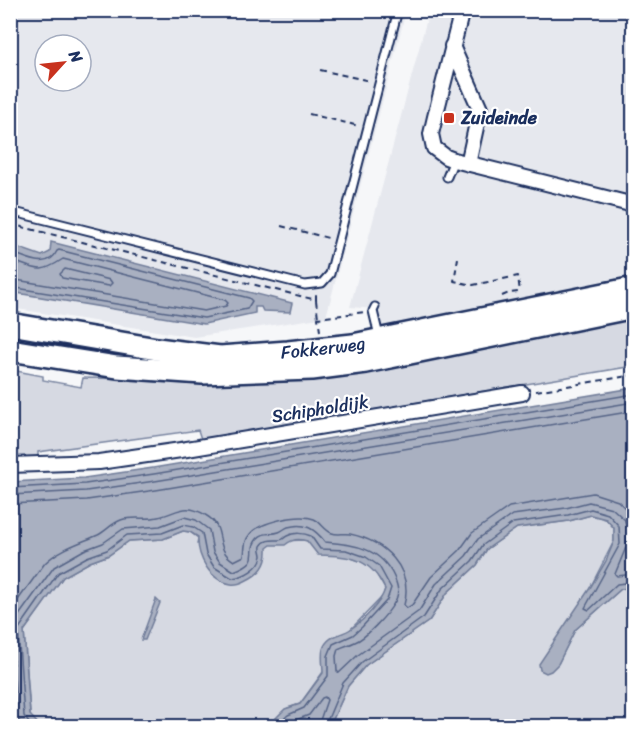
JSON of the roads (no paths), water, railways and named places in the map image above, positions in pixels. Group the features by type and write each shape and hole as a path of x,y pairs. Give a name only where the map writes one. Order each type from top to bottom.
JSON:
{"main road":[{"name":"Fokkerweg","path":"10,324 157,349 220,357 334,348 633,288"},
{"name":"Fokkerweg","path":"10,350 117,367 202,373 312,369 366,362 633,308"}],"street":[{"path":"462,10 431,134 434,148 454,160 633,205"},
{"path":"452,46 480,109 468,164"},
{"name":"Schipholdijk","path":"10,465 99,462 522,393"}],"lane":[{"path":"10,211 305,285 322,283 330,274 398,10"},
{"path":"447,177 454,160"},
{"path":"374,309 380,340"}],"water":[{"path":"51,242 292,303 290,312 263,311 261,307 255,307 255,313 204,324 11,292 11,245 42,256 50,252"},
{"path":"633,388 633,588 621,589 575,630 558,664 551,671 546,673 540,670 539,664 590,588 606,561 614,541 614,528 606,519 591,515 569,521 517,528 487,549 477,565 447,593 429,621 366,665 348,686 330,726 268,726 285,709 300,704 323,673 322,652 325,644 357,625 376,605 385,589 373,570 358,560 318,555 307,541 298,539 285,545 271,545 267,548 266,559 259,572 242,582 231,584 211,573 202,560 198,537 183,531 163,539 129,541 109,555 90,562 63,577 24,631 30,715 40,726 11,726 11,482 84,478 153,468"},
{"path":"156,599 160,603 145,640 141,640"}],"place":[{"name":"Zuideinde","path":"449,118"}]}
